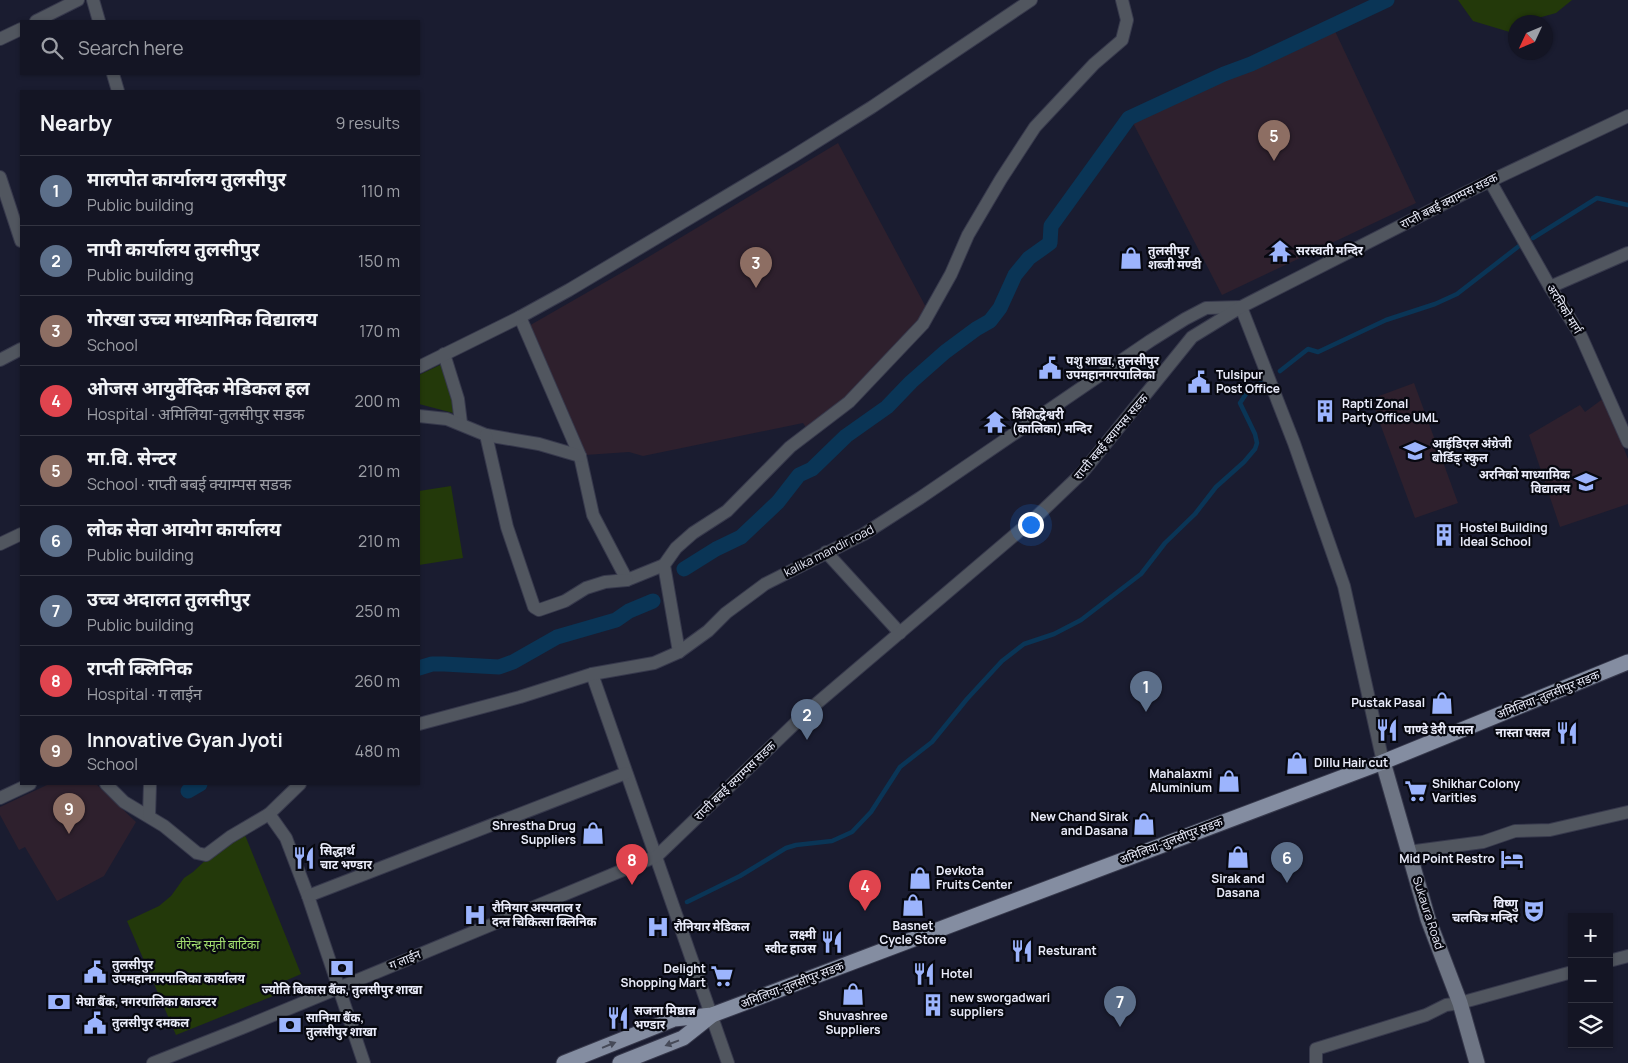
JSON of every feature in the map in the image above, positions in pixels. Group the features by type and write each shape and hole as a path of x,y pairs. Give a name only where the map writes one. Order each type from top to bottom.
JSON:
{"main road":[{"name":"अमिलिया-तुलसीपुर सडक","path":"712,1015 1383,762 1628,662"},
{"path":"564,1063 674,1019 712,1015"},
{"path":"620,1063 683,1038 712,1015"}],"street":[{"path":"38,20 78,0"},
{"path":"93,0 99,20"},
{"path":"420,366 520,317 569,290 864,112 1031,0"},
{"path":"486,435 507,527 534,607 539,610 565,601 586,588 605,582 627,580 664,565 676,548 693,533 727,510 790,447 849,402 924,324 951,274 968,236 1035,127 1094,64 1122,40 1127,20 1122,0"},
{"path":"0,39 20,29"},
{"path":"114,75 118,90"},
{"name":"राप्ती बबई क्याम्पस सडक","path":"657,856 809,710 1037,516 1082,473 1192,337 1241,307 1490,181 1628,116"},
{"path":"0,177 20,238"},
{"name":"अरनिको मार्ग","path":"1490,181 1550,287 1581,336 1628,442"},
{"path":"1550,287 1628,252"},
{"path":"1241,307 1294,443 1344,586 1383,762"},
{"name":"kalika mandir road","path":"420,724 520,697 592,674 654,664 679,652 708,632 726,613 765,584 864,534 1185,318 1206,308 1241,307"},
{"path":"520,317 580,456 593,515 627,580"},
{"path":"0,360 20,350"},
{"path":"444,354 458,399 461,423"},
{"path":"420,416 448,419 486,435 539,444 580,456"},
{"path":"0,544 20,534"},
{"path":"826,552 900,633"},
{"path":"664,565 679,652"},
{"path":"592,674 728,1063"},
{"name":"Sukaura Road","path":"1383,762 1428,919 1460,1003 1477,1063"},
{"path":"308,896 626,773"},
{"path":"0,798 28,785"},
{"path":"107,785 124,802 164,826 197,853 206,855 230,837 269,814 299,785"},
{"path":"149,816 150,785"},
{"path":"1408,852 1483,842 1515,831 1550,830 1628,812"},
{"path":"269,814 286,838 308,896 364,1063"},
{"name":"ग लाईन","path":"153,1063 657,856"},
{"path":"1613,961 1627,961"},
{"path":"1316,1063 1316,1048 1426,1015 1446,1005 1460,1003 1568,973"}],"shaded area":[{"path":"1334,29 1416,203 1222,295 1131,119"},
{"path":"838,143 928,311 856,391 807,429 803,423 643,456 629,452 585,455 527,327 635,265"},
{"name":"आईडिएल अंग्रेजी बोर्डिङ् स्कुल","path":"1414,383 1458,503 1415,518 1371,399"},
{"name":"अरनिको माध्यामिक विद्यालय","path":"1604,398 1628,459 1628,504 1560,527 1529,435 1580,405 1585,412"},
{"path":"47,785 97,785 136,822 104,876 57,901 25,847 19,850 0,815 0,807"}],"green space":[{"path":"1458,0 1572,0 1556,13 1549,15 1508,15 1508,32 1473,21"},
{"path":"442,364 457,414 420,404 420,375"},
{"path":"451,486 463,558 420,565 420,491"},
{"name":"वीरेन्द्र स्मृती बाटिका","path":"245,835 301,974 285,981 288,990 176,1035 127,921 159,906 171,896 184,878 210,856"}],"waterway":[{"path":"684,569 716,549 741,537 778,502 799,475 812,469 846,436 887,407 911,382 945,352 990,321 1000,308 1015,275 1029,258 1050,243 1051,226 1129,118 1224,74 1251,64 1387,0"},
{"path":"1533,238 1597,198 1628,205"},
{"path":"1280,371 1308,349 1318,352 1386,320 1435,304 1457,294 1519,246"},
{"path":"687,902 740,876 786,848 832,841 852,832 871,812 900,767 932,742 967,699 1002,661 1024,644 1054,634 1081,620 1141,574 1165,543 1195,514 1216,487 1244,462 1255,449 1257,443 1255,434 1240,403 1246,394 1262,382"},
{"path":"420,668 432,664 499,667 513,662 557,637 616,620 629,611 653,601"},
{"path":"188,791 198,785"}],"place":[{"name":"मा.वि. सेन्टर","path":"1274,161"},
{"name":"सरस्वती मन्दिर","path":"1280,251"},
{"name":"तुलसीपुर शब्जी मण्डी","path":"1131,258"},
{"name":"गोरखा उच्च माध्यामिक विद्यालय","path":"756,288"},
{"name":"पशु शाखा, तुलसीपुर उपमहानगरपालिका","path":"1050,368"},
{"name":"Tulsipur Post Office","path":"1199,382"},
{"name":"Rapti Zonal Party Office UML","path":"1325,411"},
{"name":"त्रिशिद्धेश्वरी (कालिका) मन्दिर","path":"995,422"},
{"name":"आईडिएल अंग्रेजी बोर्डिङ् स्कुल","path":"1415,451"},
{"name":"अरनिको माध्यामिक विद्यालय","path":"1586,482"},
{"name":"Hostel Building Ideal School","path":"1444,535"},
{"name":"Pustak Pasal","path":"1442,703"},
{"name":"मालपोत कार्यालय तुलसीपुर","path":"1146,712"},
{"name":"पाण्डे डेरी पसल","path":"1387,730"},
{"name":"नास्ता पसल","path":"1567,733"},
{"name":"नापी कार्यालय तुलसीपुर","path":"807,740"},
{"name":"Dillu Hair cut","path":"1297,763"},
{"name":"Mahalaxmi Aluminium","path":"1229,781"},
{"name":"Shikhar Colony Varities","path":"1416,791"},
{"name":"New Chand Sirak and Dasana","path":"1144,824"},
{"name":"Shrestha Drug Suppliers","path":"593,833"},
{"name":"Innovative Gyan Jyoti","path":"69,834"},
{"name":"Sirak and Dasana","path":"1238,857"},
{"name":"सिद्धार्थ चाट भण्डार","path":"304,858"},
{"name":"Mid Point Restro","path":"1512,859"},
{"name":"Devkota Fruits Center","path":"920,878"},
{"name":"लोक सेवा आयोग कार्यालय","path":"1287,883"},
{"name":"राप्ती क्लिनिक","path":"632,885"},
{"name":"Basnet Cycle Store","path":"913,905"},
{"name":"ओजस आयुर्वेदिक मेडिकल हल","path":"865,911"},
{"name":"विष्णु चलचित्र मन्दिर","path":"1534,911"},
{"name":"रौनियार अस्पताल र दन्त चिकित्सा क्लिनिक","path":"475,915"},
{"name":"रौनियार मेडिकल","path":"658,927"},
{"name":"लक्ष्मी स्वीट हाउस","path":"832,942"},
{"name":"Resturant","path":"1022,951"},
{"name":"ज्योति बिकास बैंक, तुलसीपुर शाखा","path":"342,968"},
{"name":"तुलसीपुर उपमहानगरपालिका कार्यालय","path":"95,972"},
{"name":"Hotel","path":"924,974"},
{"name":"Delight Shopping Mart","path":"722,976"},
{"name":"Shuvashree Suppliers","path":"853,994"},
{"name":"मेघा बैंक, नगरपालिका काउन्टर","path":"59,1002"},
{"name":"new sworgadwari suppliers","path":"933,1005"},
{"name":"सजना मिष्ठान्न भण्डार","path":"618,1018"},
{"name":"तुलसीपुर दमकल","path":"95,1023"},
{"name":"सानिमा बैंक, तुलसीपुर शाखा","path":"290,1025"},
{"name":"उच्च अदालत तुलसीपुर","path":"1120,1027"}]}
